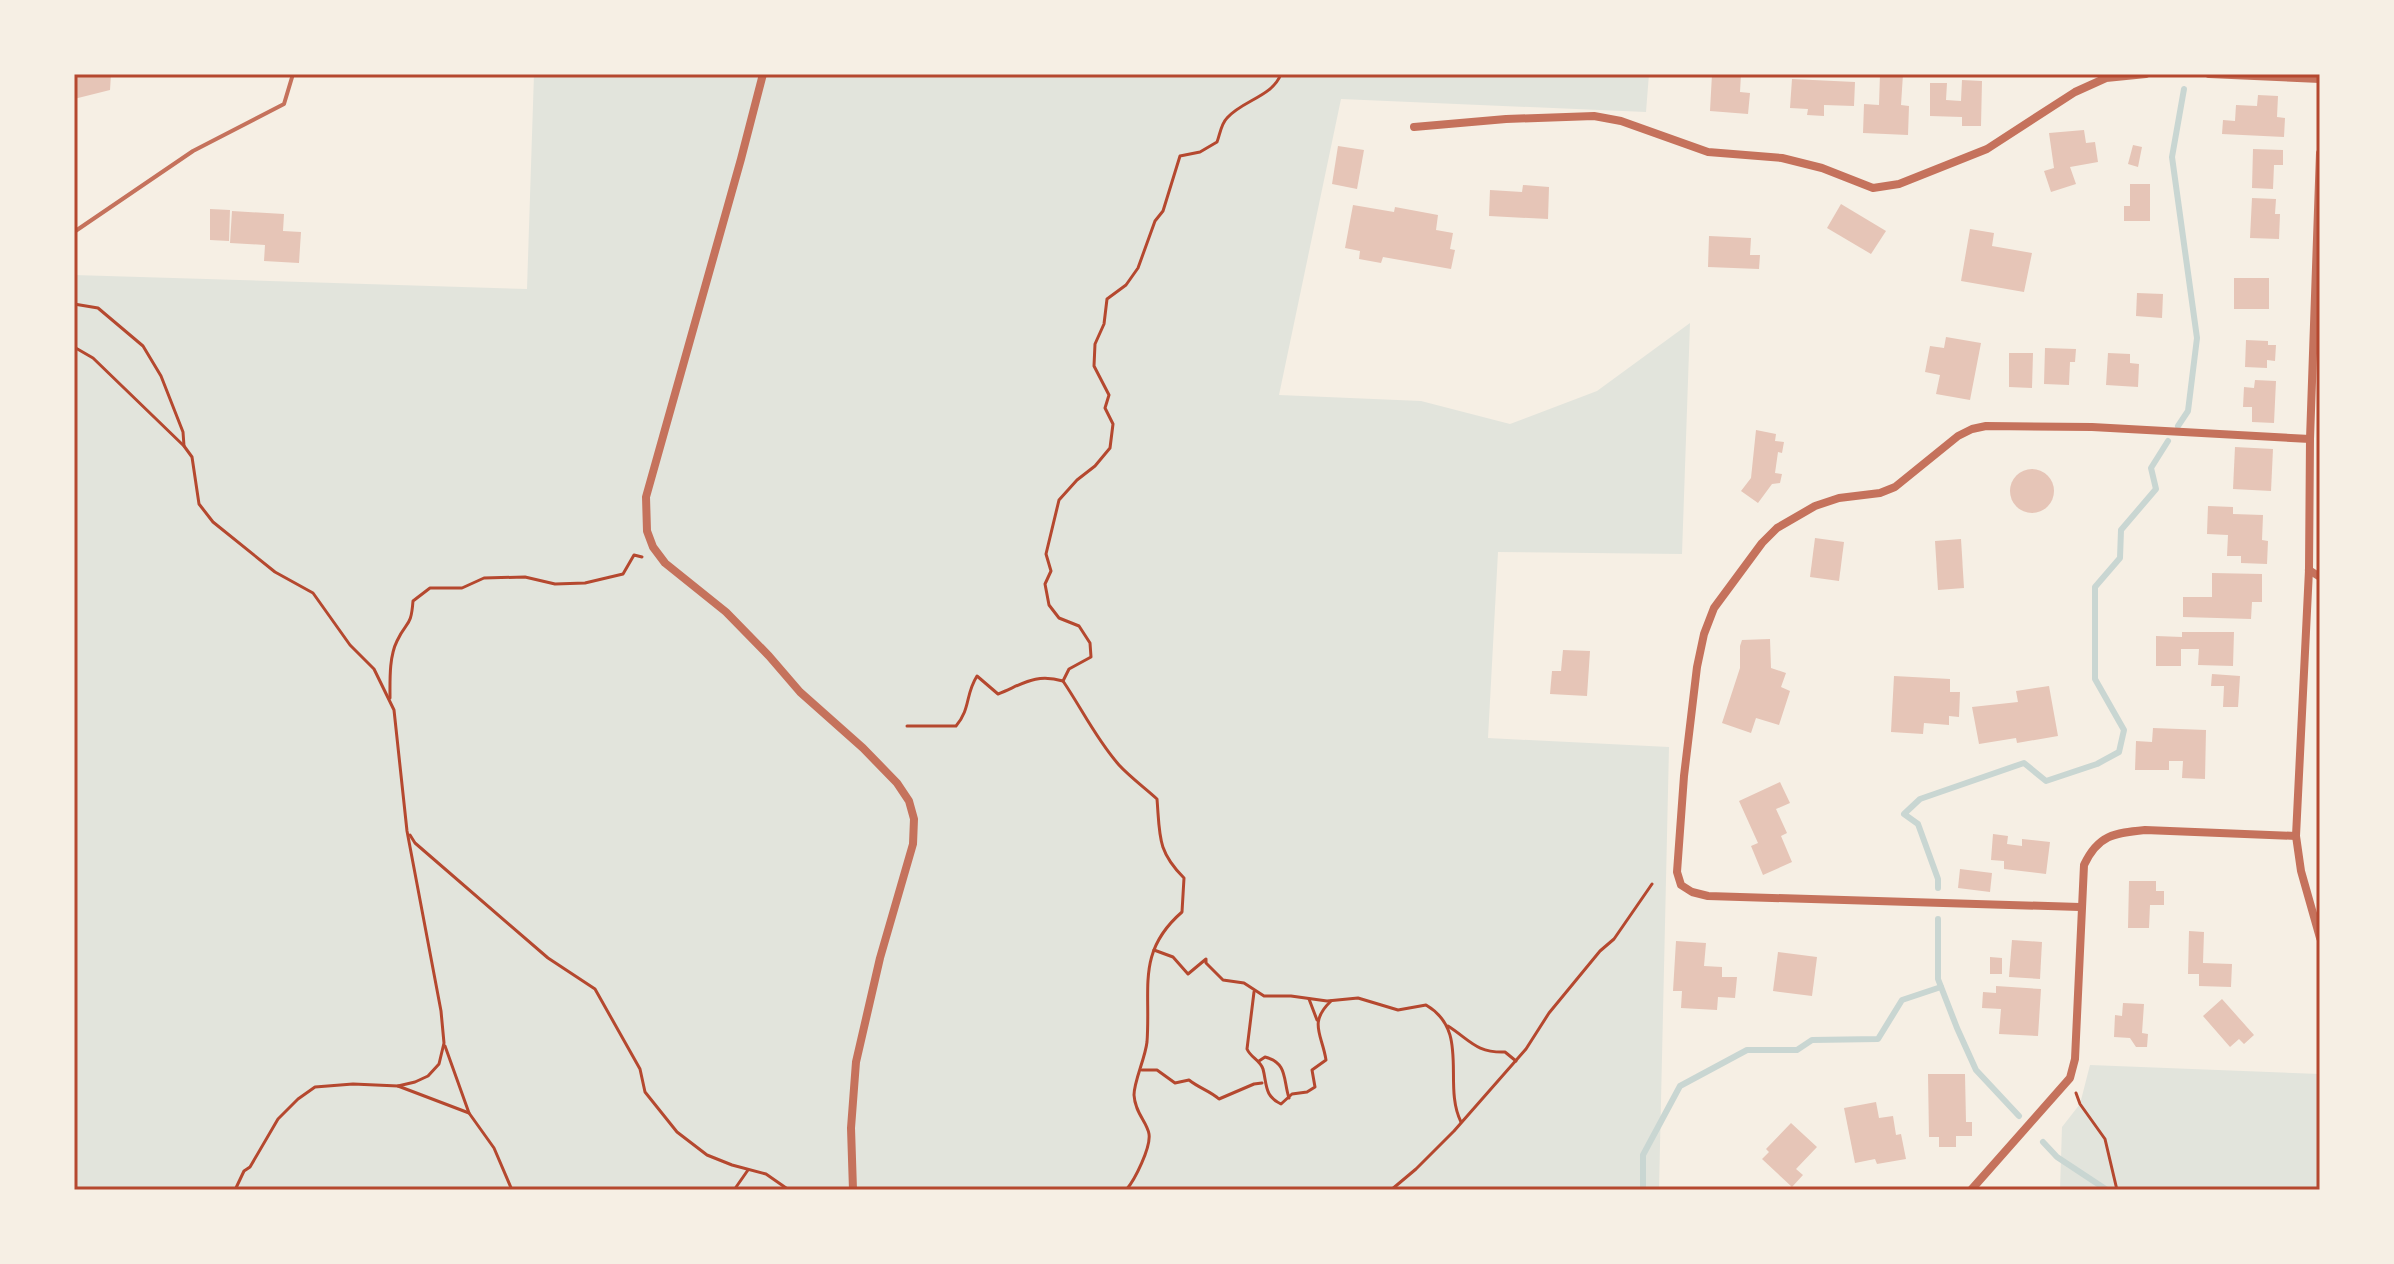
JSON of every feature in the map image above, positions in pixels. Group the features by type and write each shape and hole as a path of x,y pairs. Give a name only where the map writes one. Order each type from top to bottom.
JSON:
{"street":[{"path":"763,74 646,497 645,521 653,547 665,563 726,612 800,692 897,783 909,801 914,819 913,844 880,958 856,1062 851,1128 853,1190"},
{"path":"1414,127 1594,116 1621,121 1708,152 1795,161 1873,188 1899,184 1987,149 2075,92 2106,78 2146,74"},
{"path":"2209,74 2320,79"},
{"path":"2320,153 2310,439 2309,570 2296,836 2301,871 2320,938"},
{"path":"2080,907 1708,896 1681,885 1677,872 1684,776 1697,667 1704,634 1714,608 1762,543 1777,528 1815,506 1895,487 1958,436 1972,429 1986,426 2092,427 2310,439"},
{"path":"2309,570 2320,577"},
{"path":"1971,1190 2070,1078 2075,1059 2084,865 2092,849 2105,838 2145,830 2296,836"}],"lane":[{"path":"74,232 193,151 284,104 293,74"}],"path":[{"path":"1063,681 1069,669 1091,657 1090,643 1079,626 1059,618 1049,605 1045,584 1051,571 1046,554 1059,500 1110,448 1113,424 1105,408 1109,395 1094,366 1095,344 1104,324 1107,299 1126,285 1138,268 1155,221 1163,211 1180,156 1200,152 1217,142 1224,120 1241,106 1267,92 1281,74"},
{"path":"74,304 98,308 143,346 161,376 183,432 184,446"},
{"path":"74,347 93,358 184,446 192,457 199,504 213,522 275,572 313,593 350,645 374,669 394,710 407,831 441,1011 444,1043 469,1113 494,1148 512,1190"},
{"path":"390,702 392,660 397,641 411,622 413,601 430,588 462,588 484,578 525,577 555,584 585,583 623,574 634,555 646,558"},
{"path":"907,726 956,726 969,706 967,692 977,676 998,694 1033,677 1048,676 1063,681 1084,713 1088,725 1120,766 1157,799 1162,851 1184,878 1182,912 1164,927 1147,966 1147,1043 1134,1096 1138,1115 1149,1133 1149,1139 1141,1168 1126,1190"},
{"path":"407,831 415,843 548,958 595,989 640,1069 645,1092 677,1132 707,1155 766,1174 789,1190"},
{"path":"1391,1190 1416,1169 1516,1061 1549,1013 1600,951 1614,939 1652,884"},
{"path":"1154,950 1173,957 1188,974 1206,959 1206,963 1223,980 1244,983 1254,992 1270,997 1366,999 1398,1010 1426,1005 1477,1048 1505,1052 1516,1061"},
{"path":"1254,992 1247,1049 1259,1061 1264,1083 1276,1102 1284,1103 1292,1094 1312,1090 1315,1083 1312,1070 1326,1060 1309,999"},
{"path":"1317,1020 1332,1000"},
{"path":"1448,1026 1456,1073 1456,1109 1461,1122"},
{"path":"398,1086 428,1076 439,1064 444,1043"},
{"path":"1259,1061 1265,1057 1273,1059 1284,1069 1289,1098"},
{"path":"1142,1070 1157,1070 1175,1083 1189,1080 1198,1088 1211,1091 1219,1099 1254,1084 1264,1083"},
{"path":"2070,1078 2080,1104 2105,1139 2117,1190"},
{"path":"235,1190 278,1119 315,1087 353,1084 398,1086 469,1113"},
{"path":"734,1190 748,1170"}],"shaded area":[{"path":"534,74 1649,74 1646,112 1341,99 1279,395 1421,401 1510,424 1597,391 1690,323 1682,554 1498,552 1488,738 1669,747 1659,1190 74,1190 74,275 527,289"},
{"path":"2090,1065 2320,1074 2320,1190 2060,1190 2062,1127 2080,1104"}],"building":[{"path":"74,74 111,74 110,90 74,99"},
{"path":"1712,74 1741,74 1740,92 1750,93 1748,114 1710,111"},
{"path":"1880,74 1903,74 1901,105 1909,106 1908,135 1863,133 1864,104 1879,105"},
{"path":"1792,79 1855,82 1854,106 1824,105 1824,116 1807,115 1808,109 1790,108"},
{"path":"1962,80 1982,81 1981,126 1962,126 1962,117 1930,116 1930,83 1947,83 1946,100 1961,101"},
{"path":"2258,95 2278,96 2277,117 2285,118 2284,137 2222,134 2223,120 2235,121 2236,105 2257,106"},
{"path":"2084,130 2086,143 2095,142 2098,162 2070,167 2076,184 2051,192 2044,171 2054,168 2049,133"},
{"path":"2133,145 2142,147 2138,167 2128,164"},
{"path":"1338,146 1364,150 1357,189 1332,184"},
{"path":"2253,149 2283,150 2283,165 2274,165 2273,189 2252,188"},
{"path":"2130,184 2150,184 2150,221 2124,221 2124,206 2130,206"},
{"path":"1523,185 1549,187 1548,219 1489,216 1490,190 1522,192"},
{"path":"2252,198 2276,199 2275,214 2280,214 2279,239 2250,238"},
{"path":"1841,204 1886,231 1871,254 1827,228"},
{"path":"1353,205 1394,212 1395,207 1438,215 1436,230 1453,233 1450,249 1455,250 1451,269 1383,257 1381,263 1359,259 1360,251 1345,248"},
{"path":"210,209 230,210 229,241 210,240"},
{"path":"232,211 284,214 283,231 301,232 299,263 264,261 265,245 230,243"},
{"path":"1970,229 1994,233 1992,246 2032,253 2024,292 1961,281"},
{"path":"1709,236 1751,238 1750,255 1760,255 1759,269 1708,267"},
{"path":"2234,278 2269,278 2269,309 2234,309"},
{"path":"2137,293 2163,294 2162,318 2136,316"},
{"path":"1946,337 1981,343 1970,400 1936,394 1940,375 1925,372 1930,346 1944,348"},
{"path":"2246,340 2268,341 2268,345 2276,345 2275,361 2267,360 2267,368 2245,367"},
{"path":"2045,348 2076,349 2075,362 2070,362 2069,385 2044,384"},
{"path":"2009,353 2033,353 2032,388 2009,387"},
{"path":"2108,353 2130,354 2130,363 2139,364 2138,387 2106,385"},
{"path":"2255,380 2276,381 2274,423 2252,422 2252,407 2243,407 2244,387 2254,388"},
{"path":"1756,430 1776,434 1775,441 1784,442 1782,453 1778,452 1775,473 1782,474 1780,483 1772,484 1758,503 1741,491 1751,478"},
{"path":"2235,447 2273,449 2271,491 2233,489"},
{"path":"2032,469 2047,476 2054,491 2047,506 2032,513 2017,506 2010,491 2017,476"},
{"path":"2208,506 2233,507 2233,514 2263,515 2262,540 2268,541 2267,564 2241,563 2241,556 2227,556 2228,535 2207,534"},
{"path":"1815,538 1844,542 1839,581 1810,577"},
{"path":"1961,539 1964,588 1938,590 1935,541"},
{"path":"2212,573 2262,574 2262,602 2252,602 2251,619 2183,617 2183,597 2212,597"},
{"path":"2182,632 2234,632 2233,666 2198,665 2199,649 2181,649 2181,666 2156,666 2156,636 2182,637"},
{"path":"1770,639 1771,668 1786,673 1781,687 1790,691 1779,725 1756,718 1751,733 1722,723 1740,668 1742,640"},
{"path":"1563,650 1590,651 1587,696 1550,694 1552,671 1561,671"},
{"path":"2212,674 2240,676 2238,707 2223,707 2224,686 2211,686"},
{"path":"1894,676 1950,679 1950,692 1960,692 1959,717 1949,716 1949,725 1924,723 1923,734 1891,732"},
{"path":"2049,686 2058,736 2017,743 2016,738 1979,744 1972,707 2018,702 2016,691"},
{"path":"2153,728 2206,730 2205,779 2182,778 2183,761 2169,761 2169,770 2135,770 2136,741 2152,742"},
{"path":"1780,782 1790,803 1776,809 1787,833 1781,836 1792,862 1763,875 1751,846 1758,843 1739,801"},
{"path":"1993,834 2008,836 2007,844 2022,846 2022,839 2050,842 2046,874 2004,869 2004,861 1991,860"},
{"path":"1960,869 1992,873 1990,892 1958,888"},
{"path":"2129,881 2156,881 2156,891 2164,891 2164,905 2150,905 2149,928 2128,928"},
{"path":"2189,931 2204,932 2203,963 2232,964 2231,987 2199,986 2199,974 2188,974"},
{"path":"2012,940 2042,942 2040,979 2009,977"},
{"path":"1676,941 1706,943 1704,966 1722,967 1722,977 1737,977 1735,998 1718,997 1717,1010 1681,1008 1682,991 1673,991"},
{"path":"1778,952 1817,957 1812,996 1773,991"},
{"path":"1990,957 2002,958 2002,974 1990,974"},
{"path":"1996,986 2041,989 2038,1036 1999,1034 2001,1009 1982,1008 1983,992 1996,993"},
{"path":"2222,999 2254,1035 2244,1044 2239,1039 2230,1047 2203,1016"},
{"path":"2123,1003 2144,1004 2142,1033 2148,1034 2147,1047 2136,1047 2130,1038 2114,1037 2115,1015 2122,1016"},
{"path":"1928,1074 1965,1074 1966,1122 1972,1122 1972,1136 1956,1136 1956,1147 1939,1147 1939,1137 1929,1137"},
{"path":"1876,1102 1879,1118 1893,1116 1896,1135 1901,1134 1906,1159 1877,1164 1875,1159 1855,1163 1844,1108"},
{"path":"1791,1123 1817,1147 1796,1169 1803,1175 1792,1187 1762,1159 1769,1152 1766,1149"}],"waterway":[{"path":"2178,426 2188,411 2197,338 2172,157 2184,89"},
{"path":"1938,888 1938,879 1918,824 1904,814 1920,799 2024,763 2046,781 2097,764 2119,752 2124,730 2095,679 2095,587 2120,558 2121,530 2156,489 2151,468 2168,441"},
{"path":"1938,919 1938,979 1957,1028 1976,1070 2019,1116"},
{"path":"1643,1190 1643,1155 1680,1086 1747,1050 1797,1050 1812,1040 1878,1039 1902,1000 1941,987"},
{"path":"2043,1142 2057,1157 2107,1190"}]}
